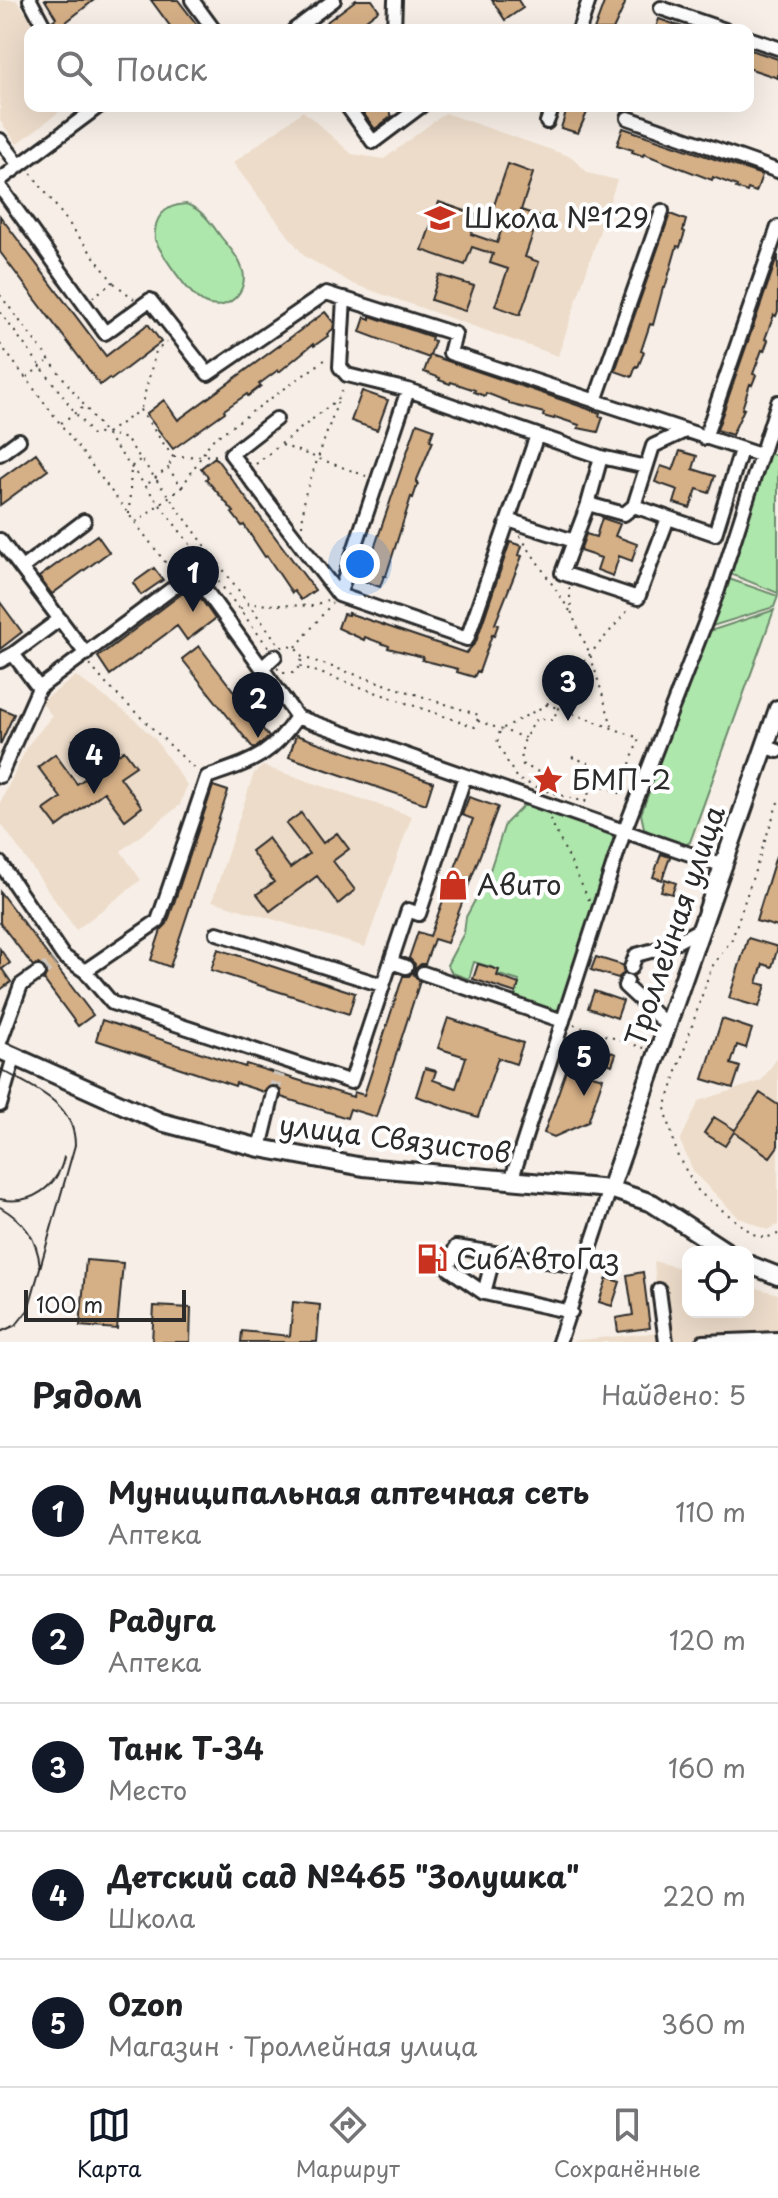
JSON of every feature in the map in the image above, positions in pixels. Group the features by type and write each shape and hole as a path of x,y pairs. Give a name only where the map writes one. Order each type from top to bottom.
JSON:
{"main road":[{"name":"Троллейная улица","path":"610,1189 724,866 772,748 778,709"},
{"name":"улица Связистов","path":"7,1054 161,1122 260,1148 363,1167 610,1189 652,1203 718,1246"},
{"path":"754,1266 778,1276"}],"street":[{"path":"30,0 43,24"},
{"path":"192,0 210,24"},
{"path":"302,24 334,0"},
{"path":"394,24 395,0"},
{"path":"581,24 589,0"},
{"path":"661,8 708,24"},
{"path":"754,40 778,48"},
{"path":"0,180 91,112"},
{"path":"351,112 373,142 413,112"},
{"path":"547,122 551,112"},
{"path":"628,118 778,171"},
{"path":"0,140 21,164"},
{"path":"0,187 105,333 150,300 208,374 326,293 455,334 450,353 760,455"},
{"path":"595,401 662,211"},
{"path":"705,438 778,227"},
{"path":"344,298 340,367 347,375 408,390 601,457 646,467"},
{"path":"339,595 408,390"},
{"path":"511,1181 625,829 718,590 778,402"},
{"path":"276,419 231,454 339,595 467,639 537,435"},
{"path":"588,504 624,514 634,506 653,446 685,431"},
{"path":"0,454 19,440"},
{"path":"634,506 715,534 741,450"},
{"path":"601,457 588,504 562,573 638,598 668,518"},
{"path":"508,520 574,541"},
{"path":"22,568 84,521"},
{"path":"0,540 86,654"},
{"path":"0,776 39,688 193,573 297,717 724,866"},
{"path":"39,688 4,656 60,619"},
{"path":"262,668 275,656"},
{"path":"85,971 158,921 207,777 258,759 284,737 297,717"},
{"path":"0,863 58,960 85,971 112,1003 351,1082 408,910 419,914 465,776"},
{"path":"668,1026 625,986 636,955 669,946 704,927"},
{"path":"217,933 382,985"},
{"path":"391,962 406,967"},
{"path":"0,1042 21,985 38,973"},
{"path":"423,973 563,1021"},
{"path":"0,1105 7,1054"},
{"path":"279,1074 282,1061"},
{"path":"260,1148 273,1094"},
{"name":"Троллейная улица","path":"559,1342 610,1189"},
{"path":"571,1312 484,1293 448,1268 456,1247 585,1267"},
{"path":"484,1293 494,1255"},
{"path":"659,1290 666,1342"},
{"path":"703,1342 778,1339"}],"path":[{"path":"21,164 113,282 142,306"},
{"path":"84,304 113,282"},
{"path":"0,295 275,656"},
{"path":"0,312 92,435 106,433 126,439 281,647 290,645 302,657 479,715 475,727 300,666 302,657"},
{"path":"106,433 140,410 156,351 178,335"},
{"path":"0,344 180,582"},
{"path":"135,522 182,487 211,441 341,349"},
{"path":"26,378 49,361"},
{"path":"301,545 305,495 347,375"},
{"path":"245,473 339,398"},
{"path":"60,424 84,406"},
{"path":"140,410 173,457"},
{"path":"281,445 378,480"},
{"path":"173,457 231,454"},
{"path":"145,486 168,468 173,457"},
{"path":"131,467 141,460"},
{"path":"129,514 131,467"},
{"path":"168,468 182,487"},
{"path":"508,520 572,615 590,654 613,729"},
{"path":"215,577 224,570"},
{"path":"568,575 572,615"},
{"path":"240,609 249,604 312,606 339,595"},
{"path":"295,648 339,595"},
{"path":"546,705 638,598"},
{"path":"257,632 265,626"},
{"path":"86,654 91,669 188,764 207,777"},
{"path":"558,708 639,738 620,793 593,783 585,802 543,790 537,771 523,765 521,756 525,738 537,719 553,720 558,708"},
{"path":"477,721 525,738"},
{"path":"572,757 591,764"},
{"path":"778,802 732,939 711,968 665,1108 678,1157 699,1192 753,1234 765,1238 778,1234"},
{"path":"563,1021 659,1053"}],"shaded area":[{"path":"0,0 16,0 34,24 24,24 24,112 59,112 17,144 0,121"},
{"name":"Школа №129","path":"302,112 352,154 384,159 445,113 572,157 588,173 617,180 558,356 353,284 304,256 233,163"},
{"path":"76,676 131,716 155,739 187,785 180,805 121,851 141,880 76,930 0,822 0,803 28,745 52,716 41,702"},
{"path":"263,766 412,816 365,947 212,901 254,773"},
{"path":"778,1057 778,1225 767,1230 738,1217 694,1173 680,1141 699,1101 761,1081"},
{"path":"654,1261 682,1268 682,1318 754,1318 754,1288 778,1294 778,1342 559,1342 660,1332"}],"green space":[{"path":"186,204 206,218 240,264 243,285 228,303 212,306 191,292 155,240 156,225 162,214 172,207"},
{"path":"767,455 778,456 778,593 728,573"},
{"path":"729,579 778,596 774,607 709,627"},
{"path":"774,610 690,842 685,845 652,835 644,828 641,814 707,632"},
{"path":"529,805 615,833 618,841 563,1009 557,1010 514,1000 519,981 493,973 494,968 474,962 469,979 452,973 447,965 464,933 466,917 488,876 505,824 523,806"}],"building":[{"path":"45,0 94,0 64,24 53,24 52,21 56,18"},
{"path":"151,0 178,0 196,24 169,24"},
{"path":"356,0 372,0 379,10 361,24 324,24"},
{"path":"492,0 518,0 523,8 505,20"},
{"path":"605,0 624,0 616,24 596,24"},
{"path":"659,19 674,24 657,24"},
{"path":"754,51 778,59 778,78 754,70"},
{"path":"362,112 389,112 392,116 375,129"},
{"path":"566,112 587,112 578,133 561,128"},
{"path":"623,128 762,175 756,192 748,189 747,192 713,177 712,180 617,145"},
{"path":"508,164 533,173 521,210 539,216 525,257 539,262 520,315 495,306 508,269 490,263 493,254 472,247 465,265 422,250 439,202 477,215 471,234 497,243 504,222 490,217"},
{"path":"670,214 686,220 685,232 680,247 677,246 653,325 650,324 641,351 644,352 632,377 615,371"},
{"path":"0,216 106,356 148,324 161,342 100,385 0,252"},
{"path":"778,255 778,311 765,339 768,340 753,374 756,375 732,435 717,430"},
{"path":"439,275 474,286 465,311 431,300"},
{"path":"325,312 334,323 328,336 173,449 146,414 164,400 178,420"},
{"path":"370,316 432,337 431,340 435,341 429,358 360,332 365,317 370,319"},
{"path":"430,355 600,413 599,416 603,417 598,432 578,428 579,425 543,416 544,413 439,380 424,372"},
{"path":"362,391 388,400 377,430 351,421"},
{"path":"417,423 434,429 430,440 433,441 380,587 363,581"},
{"path":"680,451 697,456 693,469 715,476 709,493 697,489 690,508 674,503 678,490 655,482 661,466 673,470"},
{"path":"36,453 48,470 0,505 0,479"},
{"path":"215,457 315,590 301,600 294,591 292,593 244,525 206,479 208,477 201,468"},
{"path":"602,518 620,524 615,536 637,544 632,561 619,556 613,576 597,570 601,558 580,551 586,534 596,537"},
{"path":"97,535 109,552 52,594 39,577"},
{"path":"510,542 522,546 519,555 522,556 495,624 498,625 494,636 474,677 457,672 458,669 422,660 423,657 388,648 365,637 364,640 338,628 343,614 348,613 466,653 476,642"},
{"path":"154,568 163,580 141,595 133,583"},
{"path":"192,586 215,619 187,640 177,626 110,675 98,657"},
{"path":"0,602 22,632 0,649"},
{"path":"199,646 269,737 254,749 182,659"},
{"path":"0,708 14,714 0,745"},
{"path":"88,729 110,760 124,750 136,766 120,777 142,807 125,820 104,792 57,827 44,810 61,798 38,767 55,754 77,784 96,771 73,740"},
{"path":"296,735 433,782 426,804 289,757"},
{"path":"213,786 228,791 170,967 151,960 161,930 167,924"},
{"path":"469,797 498,807 447,943 434,939 425,964 415,969 414,975 420,981 376,1117 350,1109 347,1118 281,1097 281,1091 276,1086 270,1086 264,1092 236,1083 235,1086 96,1040 102,1020 245,1067 246,1064 353,1097 354,1092 364,1095 403,976 409,976 414,971 415,964 409,958 418,932 430,936 473,819 462,815"},
{"path":"301,813 323,843 337,833 349,849 333,861 355,890 338,904 317,876 270,911 257,894 274,882 251,851 268,838 290,868 309,854 286,824"},
{"path":"661,854 670,857 662,880 653,877"},
{"path":"778,856 778,927 756,921"},
{"path":"665,879 676,883 672,894 661,891"},
{"path":"0,892 93,1015 78,1026 44,980 47,973 45,967 38,964 33,966 0,923"},
{"path":"748,938 778,947 772,967 763,964 757,983 766,985 759,1007 729,998"},
{"path":"0,949 10,963 2,969 11,982 0,990"},
{"path":"218,949 355,993 349,1014 211,970"},
{"path":"596,957 622,965 624,973 618,978 591,970"},
{"path":"478,964 499,970 497,976 519,984 516,993 473,979"},
{"path":"594,991 623,1001 617,1018 588,1008"},
{"path":"448,1018 523,1043 516,1064 498,1058 478,1117 416,1096 425,1068 436,1071 433,1080 456,1088 466,1057 438,1048"},
{"path":"722,1019 752,1029 746,1048 737,1045 731,1064 740,1067 733,1088 703,1079"},
{"path":"603,1049 616,1054 612,1065 599,1060"},
{"path":"567,1068 603,1078 588,1122 554,1137 544,1133"},
{"path":"760,1093 778,1105 778,1146 770,1157 734,1132 725,1146 704,1133 714,1117 735,1130"},
{"path":"86,1260 123,1263 117,1329 80,1326"},
{"path":"643,1272 650,1328 618,1332 616,1318 633,1315 627,1275"},
{"path":"607,1278 620,1282 612,1306 599,1302"},
{"path":"293,1302 320,1305 317,1342 241,1342 242,1331 290,1336"},
{"path":"154,1306 191,1308 190,1342 152,1342"}],"tunnel":[{"path":"38,973 54,963"},
{"path":"273,1094 279,1074"}],"tram line":[{"path":"0,1069 38,1090 60,1107 73,1130 75,1145 28,1310 16,1325 0,1332"},
{"path":"0,1199 22,1200 41,1192 56,1177 64,1157"},
{"path":"0,1207 28,1231 40,1266"}],"place":[{"name":"Школа №129","path":"440,218"},
{"name":"Муниципальная аптечная сеть","path":"193,612"},
{"name":"Танк Т-34","path":"568,721"},
{"name":"Радуга","path":"258,738"},
{"name":"БМП-2","path":"548,780"},
{"name":"Детский сад №465 \"Золушка\"","path":"94,794"},
{"name":"Авито","path":"453,885"},
{"name":"Ozon","path":"584,1096"},
{"name":"СибАвтоГаз","path":"432,1259"}]}
